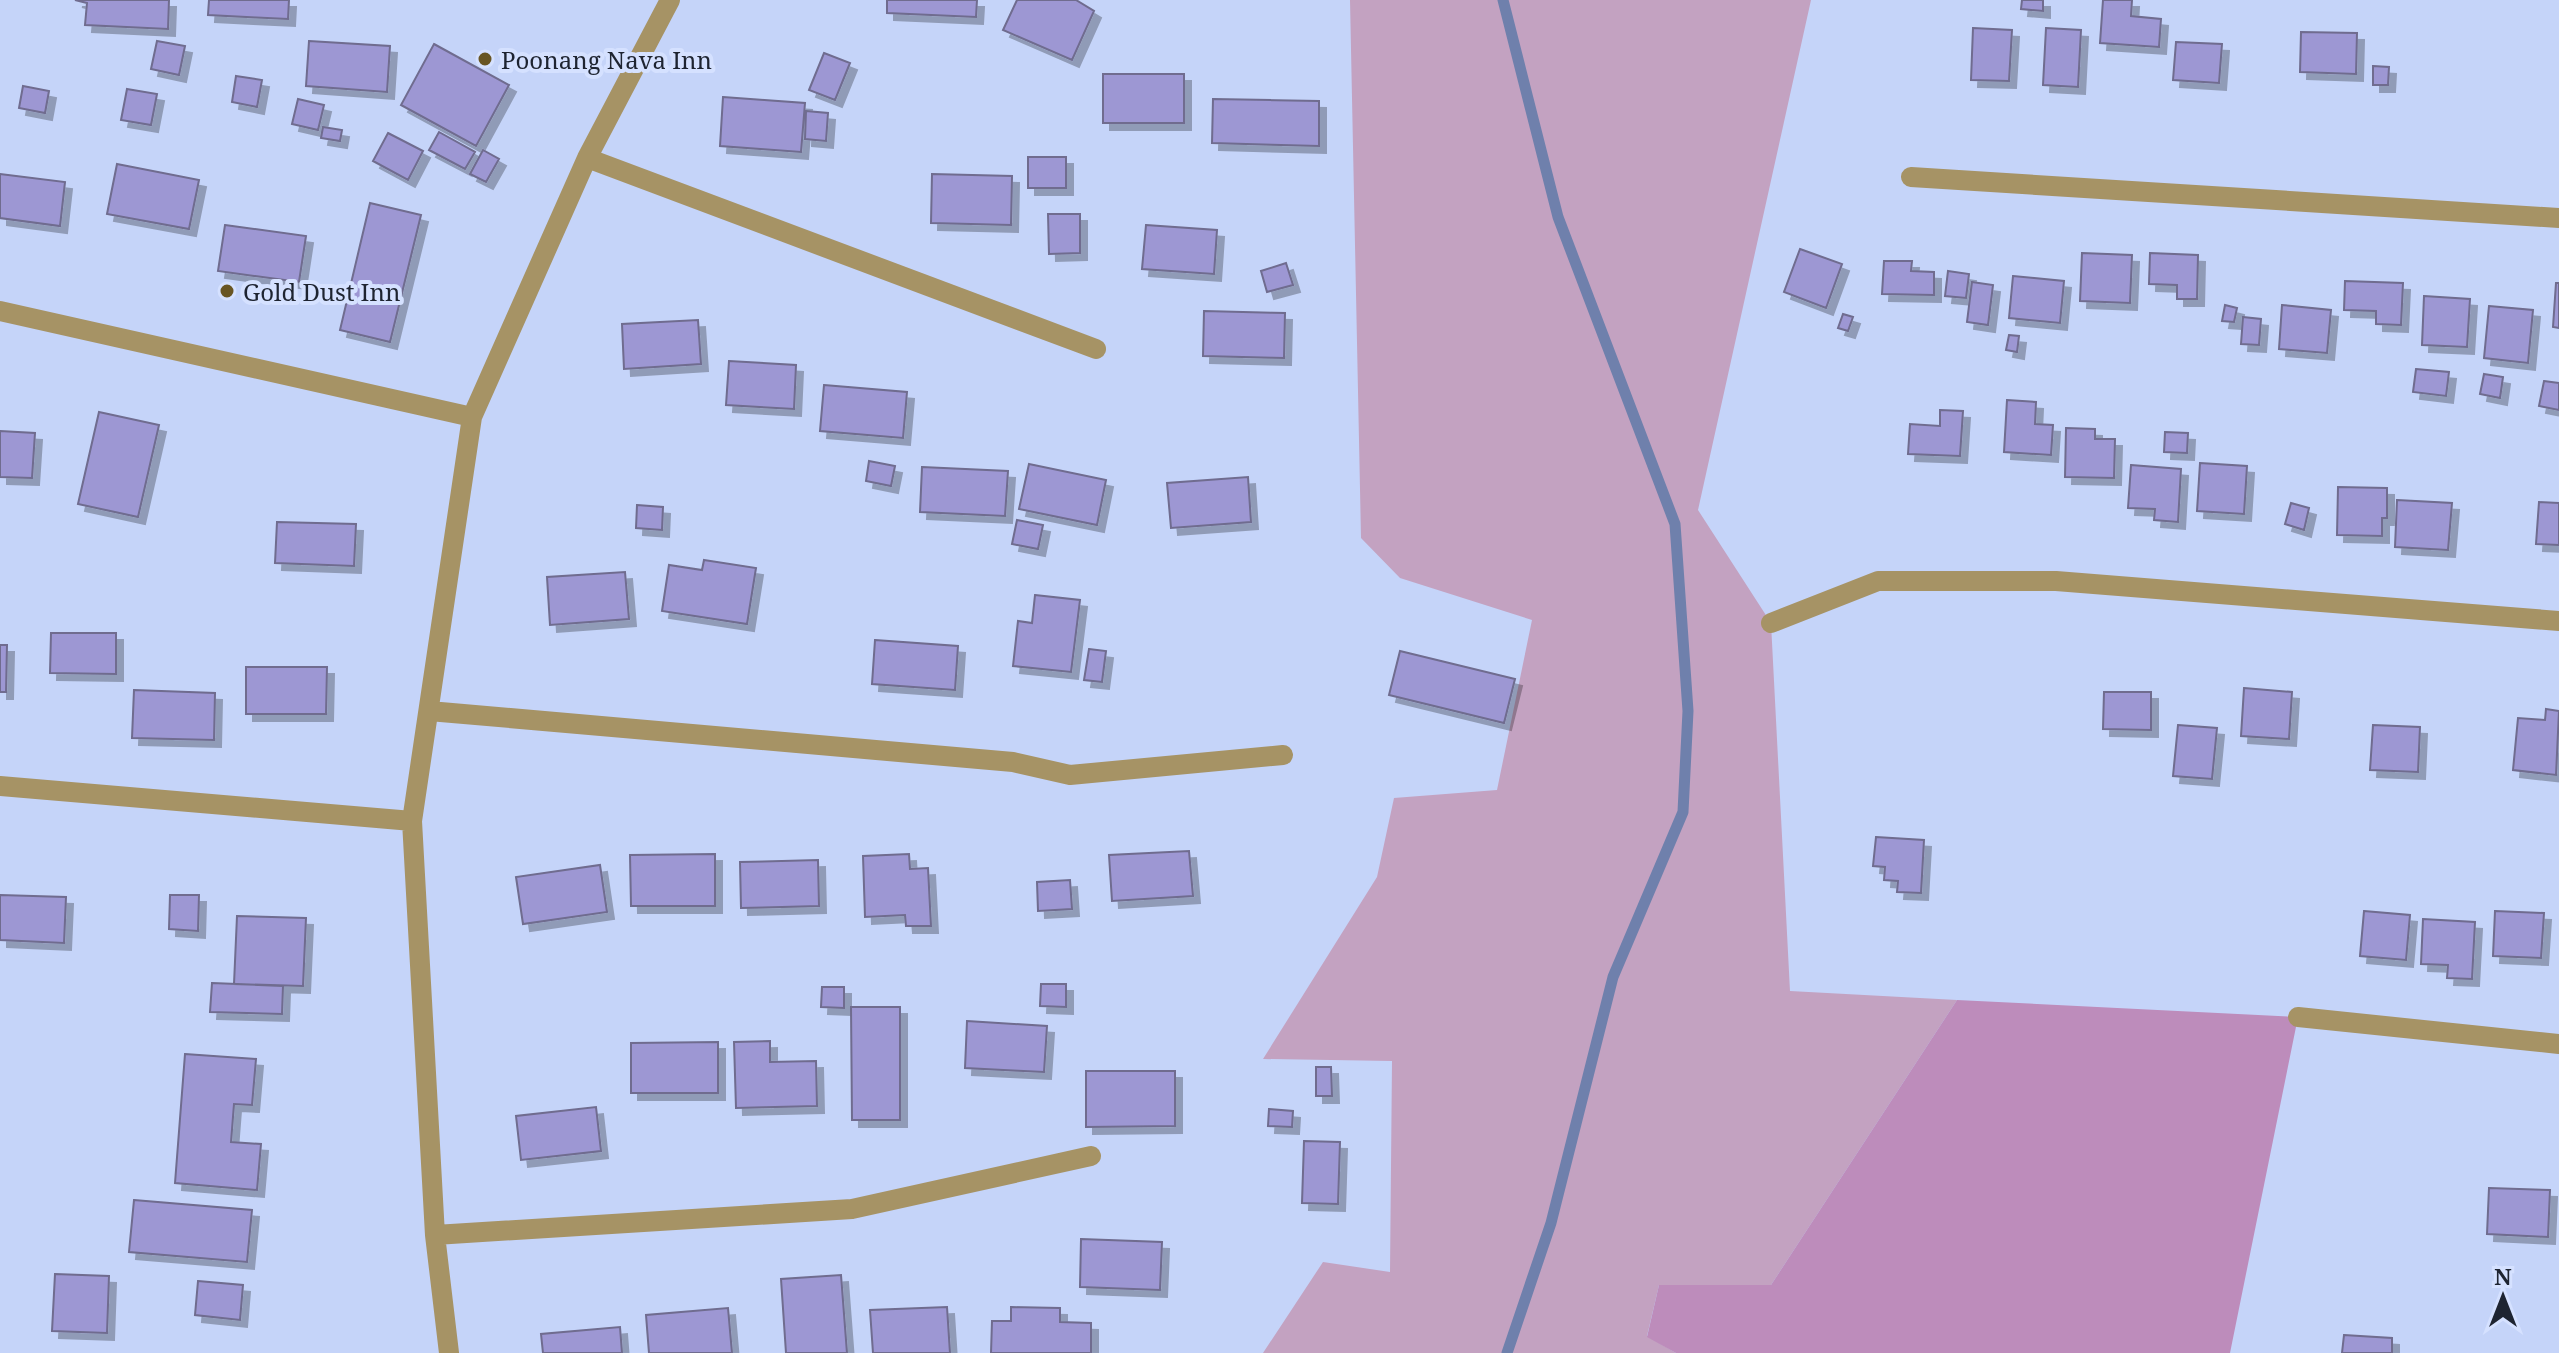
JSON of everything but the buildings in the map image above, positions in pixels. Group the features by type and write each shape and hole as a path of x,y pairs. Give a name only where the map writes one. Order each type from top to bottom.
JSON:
{"street":[{"path":"449,1353 435,1235 412,821 472,417 587,158 670,0"},
{"path":"587,158 1096,349"},
{"path":"1911,177 2559,218"},
{"path":"0,311 472,417"},
{"path":"1771,623 1878,581 2056,581 2559,621"},
{"path":"429,711 1013,762 1070,775 1283,755"},
{"path":"0,786 412,821"},
{"path":"2298,1017 2559,1044"},
{"path":"435,1235 852,1209 1091,1156"}],"shaded area":[{"path":"1350,0 1811,0 1698,510 1771,623 1790,991 1957,1000 1771,1285 1659,1285 1647,1336 1676,1353 1263,1353 1323,1262 1390,1272 1392,1061 1263,1059 1377,877 1394,798 1497,790 1532,620 1400,578 1361,538"},
{"path":"1957,1000 2298,1017 2230,1353 1676,1353 1647,1337 1659,1285 1771,1285"}],"waterway":[{"path":"1503,0 1558,217 1675,524 1688,711 1683,812 1613,977 1551,1223 1507,1353"}],"place":[{"name":"Poonang Nava Inn","path":"485,59"},
{"name":"Gold Dust Inn","path":"227,291"}]}
